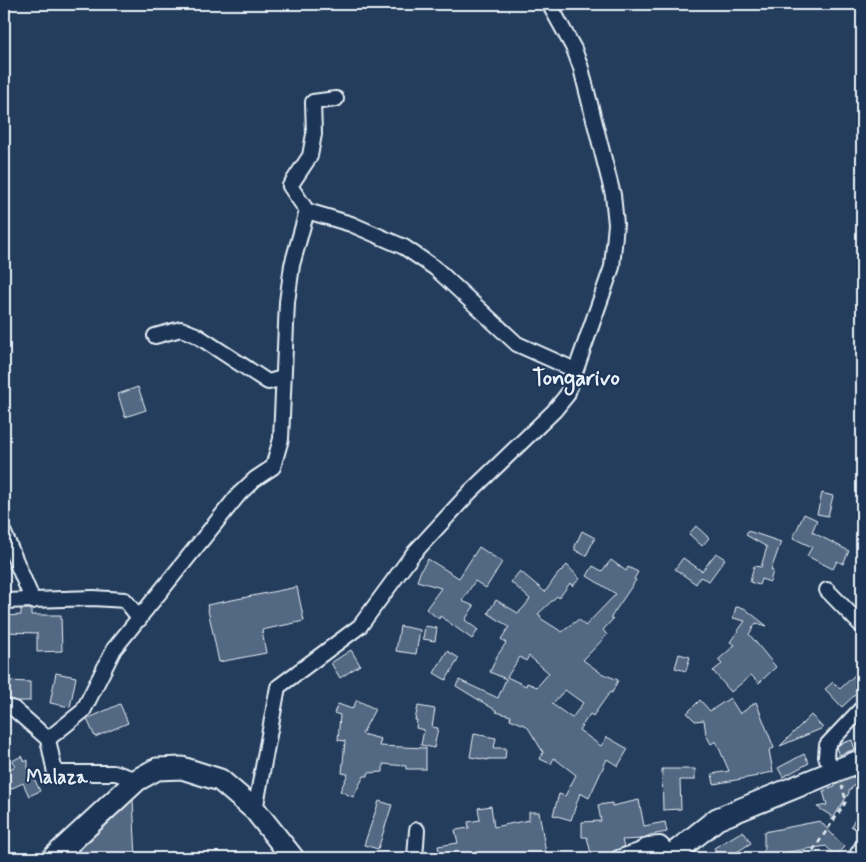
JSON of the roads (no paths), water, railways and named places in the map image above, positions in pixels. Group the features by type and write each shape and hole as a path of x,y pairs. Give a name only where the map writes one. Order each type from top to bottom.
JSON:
{"main road":[{"path":"670,856 717,819 862,760"},
{"path":"53,858 137,780 157,769 182,768 220,780 254,810 293,858"}],"street":[{"path":"254,810 278,687 360,626 419,547 470,492 554,411 567,394 612,267 616,224 614,195 581,68 574,49 551,4"},
{"path":"336,99 313,102 314,134 310,156 290,186 307,211 351,224 404,247 435,268 516,344 575,370"},
{"path":"48,739 83,711 114,649 239,494 255,479 273,467 281,440 287,302 292,265 307,211"},
{"path":"155,336 181,329 196,335 268,382 283,378"},
{"path":"4,533 33,601"},
{"path":"827,590 862,626"},
{"path":"4,601 93,598 126,600 140,619"},
{"path":"4,706 14,709 48,739 55,773 116,773 137,780"},
{"path":"835,771 826,757 827,745 862,708"},
{"path":"415,858 417,830"},
{"path":"618,858 639,851 648,845 660,844 670,856"},
{"path":"855,858 862,847"}],"district":[{"name":"Tongarivo","path":"576,379"},
{"name":"Malaza","path":"57,777"}]}
